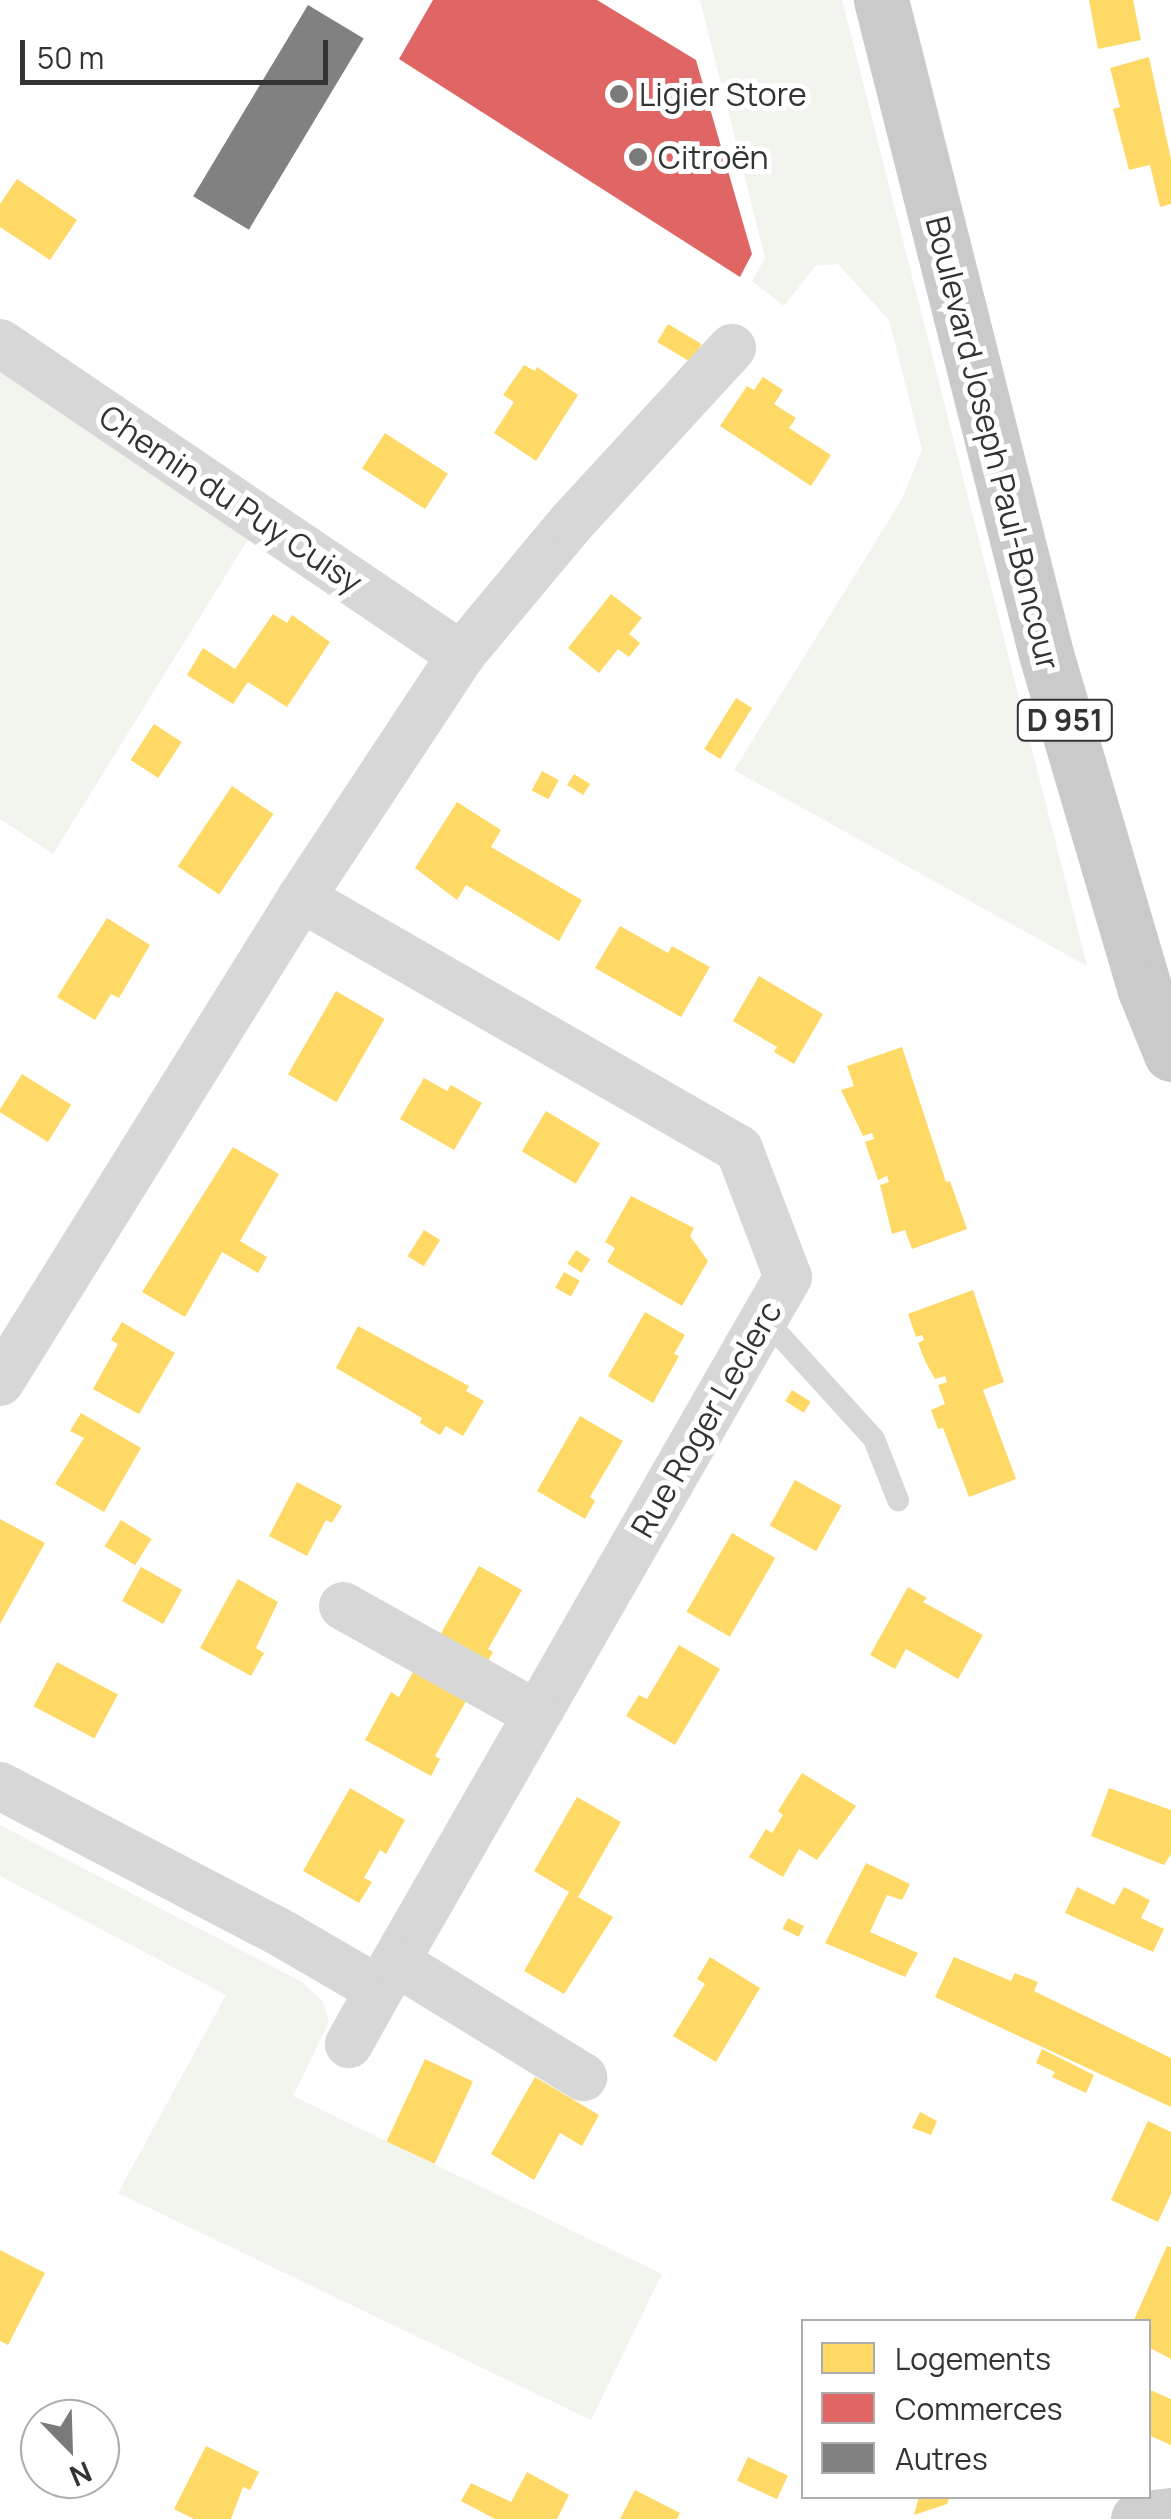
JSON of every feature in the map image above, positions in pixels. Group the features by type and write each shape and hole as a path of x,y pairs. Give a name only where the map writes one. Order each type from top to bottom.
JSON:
{"main road":[{"name":"Boulevard Joseph Paul-Boncour","path":"881,0 1046,654 1145,990 1171,1054"}],"street":[{"name":"Chemin du Puy Cuisy","path":"0,342 462,655"},
{"path":"0,1382 301,898 462,655 571,523 732,348"},
{"name":"Rue Roger Leclerc","path":"301,898 739,1149 788,1277 349,2044"},
{"path":"342,1606 536,1714"},
{"path":"0,1786 276,1930 388,1976 583,2077"},
{"path":"1138,2519 1171,2514"}],"lane":[{"path":"764,1318 874,1439 898,1500"}],"shaded area":[{"path":"700,0 842,0 1087,966 734,770 902,499 922,450 889,320 838,264 815,266 784,306 752,281 765,258"},
{"path":"0,372 252,533 53,854 0,819"},
{"path":"0,1825 302,1982 323,2002 329,2022 293,2096 662,2274 591,2420 118,2193 226,1995 0,1876"}],"building: Logements":[{"path":"1089,0 1133,0 1141,40 1098,49"},
{"path":"1149,57 1171,159 1171,204 1160,207 1150,165 1129,170 1113,109 1120,107 1110,68"},
{"path":"17,179 77,220 50,260 0,227 0,204"},
{"path":"668,324 701,344 691,362 657,342"},
{"path":"524,365 535,371 537,367 578,395 536,461 494,433 514,402 503,395"},
{"path":"763,377 783,390 774,404 796,418 789,428 831,455 811,486 720,426 747,386 754,390"},
{"path":"385,433 448,474 425,509 362,468"},
{"path":"611,594 642,618 629,634 640,643 629,657 618,649 599,673 568,648"},
{"path":"273,614 287,623 292,615 330,642 287,707 248,682 233,704 187,675 203,648 235,669"},
{"path":"736,698 752,708 720,759 704,749"},
{"path":"154,724 182,742 158,778 131,760"},
{"path":"542,771 559,780 548,799 532,790"},
{"path":"574,774 590,784 583,795 567,785"},
{"path":"232,786 273,814 219,894 178,866"},
{"path":"457,802 501,830 491,847 582,900 559,941 466,885 457,900 415,868"},
{"path":"107,918 150,945 119,998 111,994 95,1020 57,997"},
{"path":"620,926 668,953 672,946 710,967 681,1017 595,968"},
{"path":"759,976 823,1014 794,1064 774,1052 777,1047 733,1021"},
{"path":"336,991 384,1019 336,1102 288,1074"},
{"path":"902,1047 946,1182 950,1181 967,1229 912,1249 905,1230 892,1234 880,1185 889,1182 887,1176 878,1180 865,1142 874,1139 872,1133 863,1136 841,1090 854,1086 847,1066"},
{"path":"22,1074 71,1105 48,1142 0,1112"},
{"path":"424,1078 447,1091 451,1085 482,1103 454,1150 400,1119"},
{"path":"546,1111 600,1143 576,1184 522,1151"},
{"path":"233,1147 279,1174 240,1241 267,1257 258,1273 222,1252 185,1317 142,1292"},
{"path":"631,1196 694,1228 690,1236 708,1261 682,1306 607,1262 615,1248 605,1242"},
{"path":"424,1230 440,1240 424,1266 408,1256"},
{"path":"576,1250 590,1259 582,1273 567,1263"},
{"path":"564,1272 580,1281 571,1296 555,1288"},
{"path":"973,1290 1004,1382 983,1390 1016,1479 969,1497 943,1428 938,1429 931,1410 945,1404 938,1385 947,1382 945,1376 935,1379 918,1343 924,1340 922,1335 916,1337 908,1314"},
{"path":"645,1312 685,1335 674,1354 679,1356 653,1403 608,1376"},
{"path":"122,1322 175,1353 139,1414 93,1389 118,1344 111,1340"},
{"path":"358,1326 469,1386 466,1391 484,1401 463,1436 446,1426 440,1435 420,1423 422,1418 336,1368"},
{"path":"792,1390 811,1402 804,1413 785,1401"},
{"path":"81,1413 141,1448 104,1512 55,1484 84,1438 70,1431"},
{"path":"580,1416 623,1441 590,1497 595,1501 585,1519 537,1491"},
{"path":"795,1480 841,1506 816,1551 770,1525"},
{"path":"297,1482 342,1506 332,1523 326,1520 307,1556 269,1536"},
{"path":"0,1519 45,1543 0,1624"},
{"path":"121,1520 152,1539 135,1565 105,1546"},
{"path":"732,1533 775,1558 730,1637 686,1612"},
{"path":"479,1566 522,1590 488,1649 493,1652 484,1668 436,1642"},
{"path":"141,1567 182,1590 163,1624 122,1601"},
{"path":"238,1579 278,1602 256,1648 264,1653 251,1676 200,1648"},
{"path":"908,1587 927,1598 923,1602 983,1635 958,1679 906,1649 895,1669 870,1655"},
{"path":"679,1645 720,1669 675,1745 626,1716 639,1695 647,1699"},
{"path":"57,1662 118,1694 94,1739 34,1706"},
{"path":"417,1665 470,1694 435,1756 440,1759 431,1776 365,1740 391,1692 399,1697"},
{"path":"802,1773 856,1806 817,1860 799,1849 783,1877 749,1857 766,1829 772,1833 783,1815 778,1811"},
{"path":"350,1788 405,1820 386,1854 380,1850 364,1878 372,1882 359,1903 303,1871"},
{"path":"1109,1788 1171,1810 1171,1854 1164,1865 1091,1836"},
{"path":"577,1797 621,1822 578,1897 613,1917 564,1994 524,1971 569,1892 534,1871"},
{"path":"866,1863 910,1884 902,1900 887,1895 870,1932 918,1953 905,1977 825,1943"},
{"path":"1077,1887 1114,1905 1124,1887 1150,1900 1141,1918 1164,1929 1153,1952 1065,1913"},
{"path":"788,1918 804,1926 799,1937 783,1929"},
{"path":"710,1957 760,1988 716,2062 673,2036 705,1984 697,1979"},
{"path":"954,1957 1011,1981 1015,1973 1038,1982 1034,1991 1171,2058 1171,2107 935,1997"},
{"path":"1042,2049 1094,2075 1086,2093 1052,2077 1055,2072 1036,2063"},
{"path":"425,2059 473,2081 435,2164 387,2141"},
{"path":"535,2077 599,2115 582,2146 560,2133 534,2180 491,2154"},
{"path":"920,2112 937,2121 931,2135 912,2128"},
{"path":"1148,2121 1171,2132 1171,2194 1158,2222 1111,2200"},
{"path":"1167,2246 1171,2247 1171,2359 1151,2349 1151,2319 1134,2319"},
{"path":"0,2250 45,2273 8,2345 0,2341"},
{"path":"1151,2390 1171,2399 1171,2445 1151,2436"},
{"path":"206,2446 259,2472 250,2490 243,2487 231,2519 194,2519 174,2509"},
{"path":"748,2457 788,2476 777,2499 737,2481"},
{"path":"527,2472 569,2495 557,2519 495,2519 461,2501 471,2483 511,2502"},
{"path":"635,2490 680,2513 677,2519 620,2519"},
{"path":"918,2499 949,2499 947,2504 914,2515"}],"building: Commerces":[{"name":"Citroën","path":"433,0 597,0 696,60 752,254 740,277 399,59"}],"building: Autres":[{"path":"308,5 364,38 249,230 193,196"}],"place":[{"name":"Ligier Store","path":"619,94"},
{"name":"Citroën","path":"638,157"}]}
